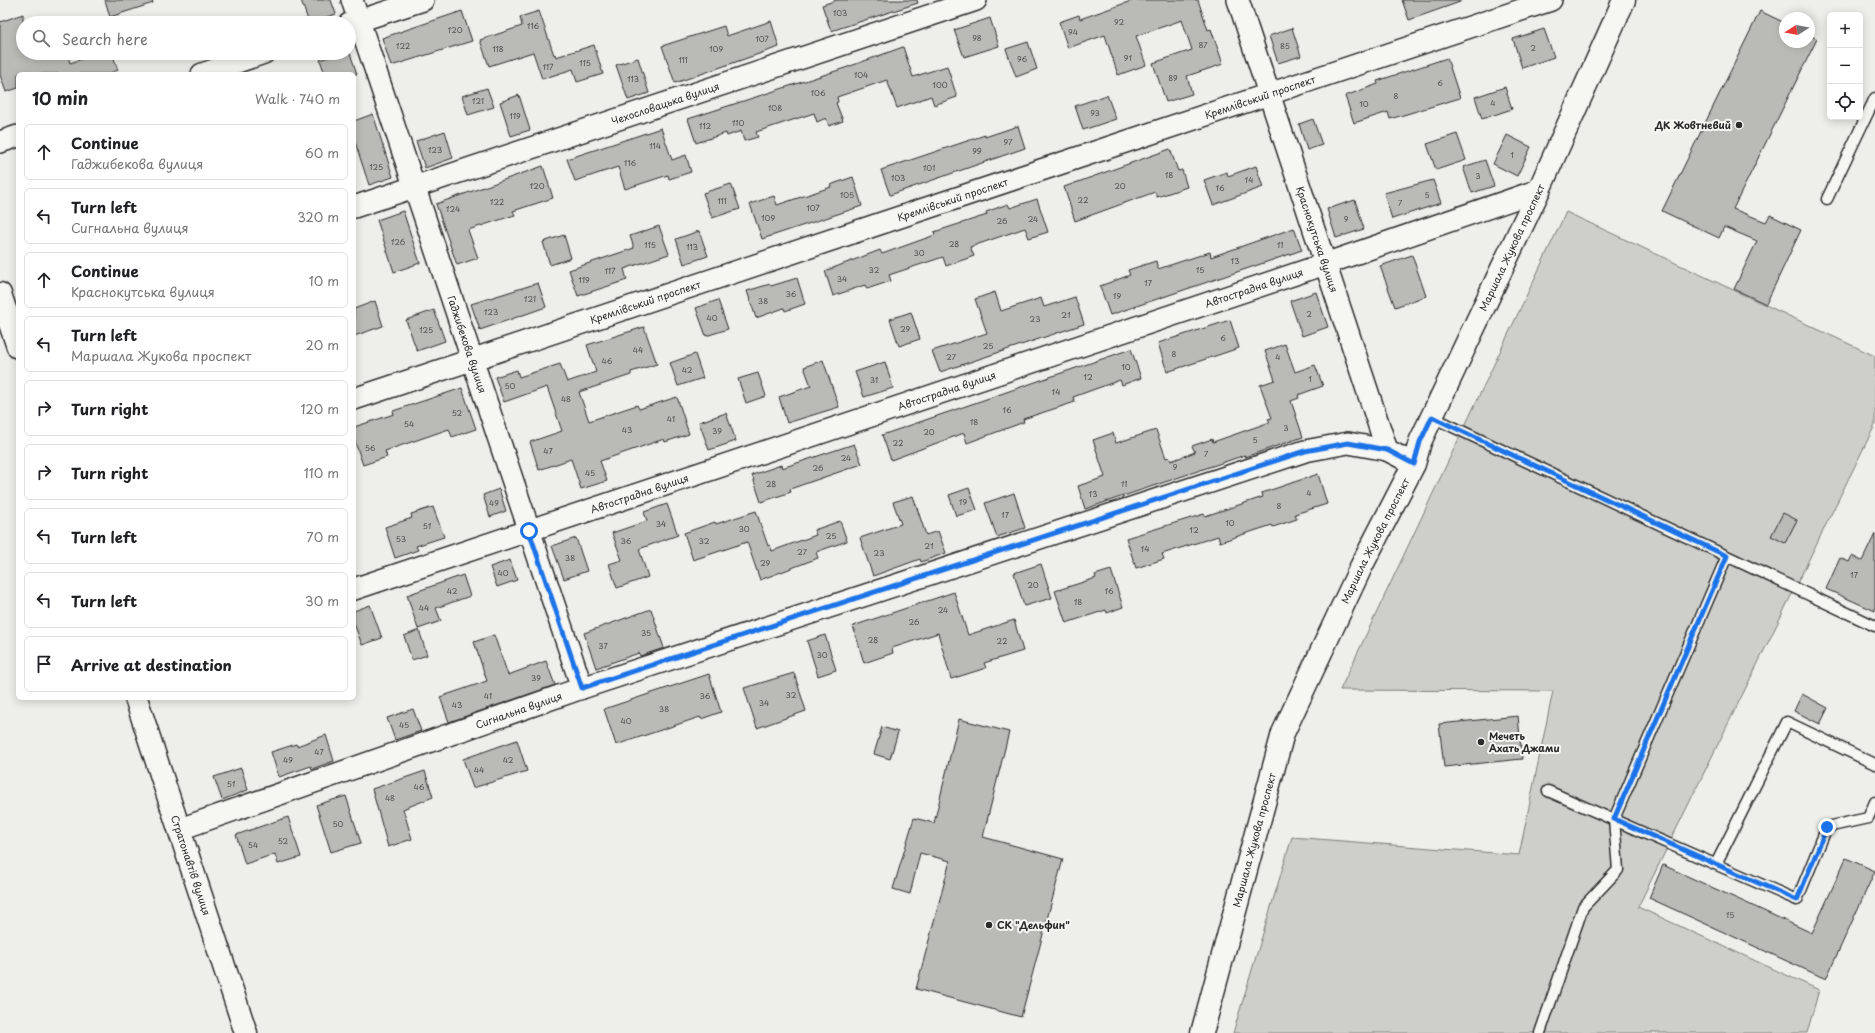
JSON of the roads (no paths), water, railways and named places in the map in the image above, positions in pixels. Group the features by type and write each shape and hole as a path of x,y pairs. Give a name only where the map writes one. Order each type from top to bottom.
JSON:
{"street":[{"name":"Гаджибекова вулиця","path":"352,0 353,16"},
{"path":"356,22 423,0"},
{"name":"Чехословацька вулиця","path":"356,206 976,0"},
{"name":"Краснокутська вулиця","path":"1238,0 1387,450"},
{"name":"Кремлівський проспект","path":"356,398 1551,0"},
{"name":"Маршала Жукова проспект","path":"1202,1033 1283,733 1361,567 1414,464 1420,442 1539,190 1624,0"},
{"name":"Гаджибекова вулиця","path":"356,28 415,188 582,688"},
{"path":"208,72 243,60"},
{"path":"0,142 16,137"},
{"name":"Автострадна вулиця","path":"356,588 1326,264 1539,190"},
{"path":"0,294 13,318 16,335"},
{"name":"Сигнальна вулиця","path":"180,829 582,688 1305,451 1348,443 1387,450"},
{"path":"1387,450 1414,464"},
{"name":"Стратонавтів вулиця","path":"137,700 246,1033"}],"lane":[{"path":"1827,199 1875,98"},
{"path":"1432,417 1875,626"},
{"path":"1540,1033 1583,907 1618,870 1614,819 1727,556"},
{"path":"1716,864 1787,722 1875,764"},
{"path":"1548,791 1797,900 1827,827 1868,818 1875,802"}],"place":[{"name":"ДК Жовтневий","path":"1739,125"},
{"name":"Мечеть Ахать Джами","path":"1481,742"},
{"name":"СК \"Дельфин\"","path":"989,925"}]}
